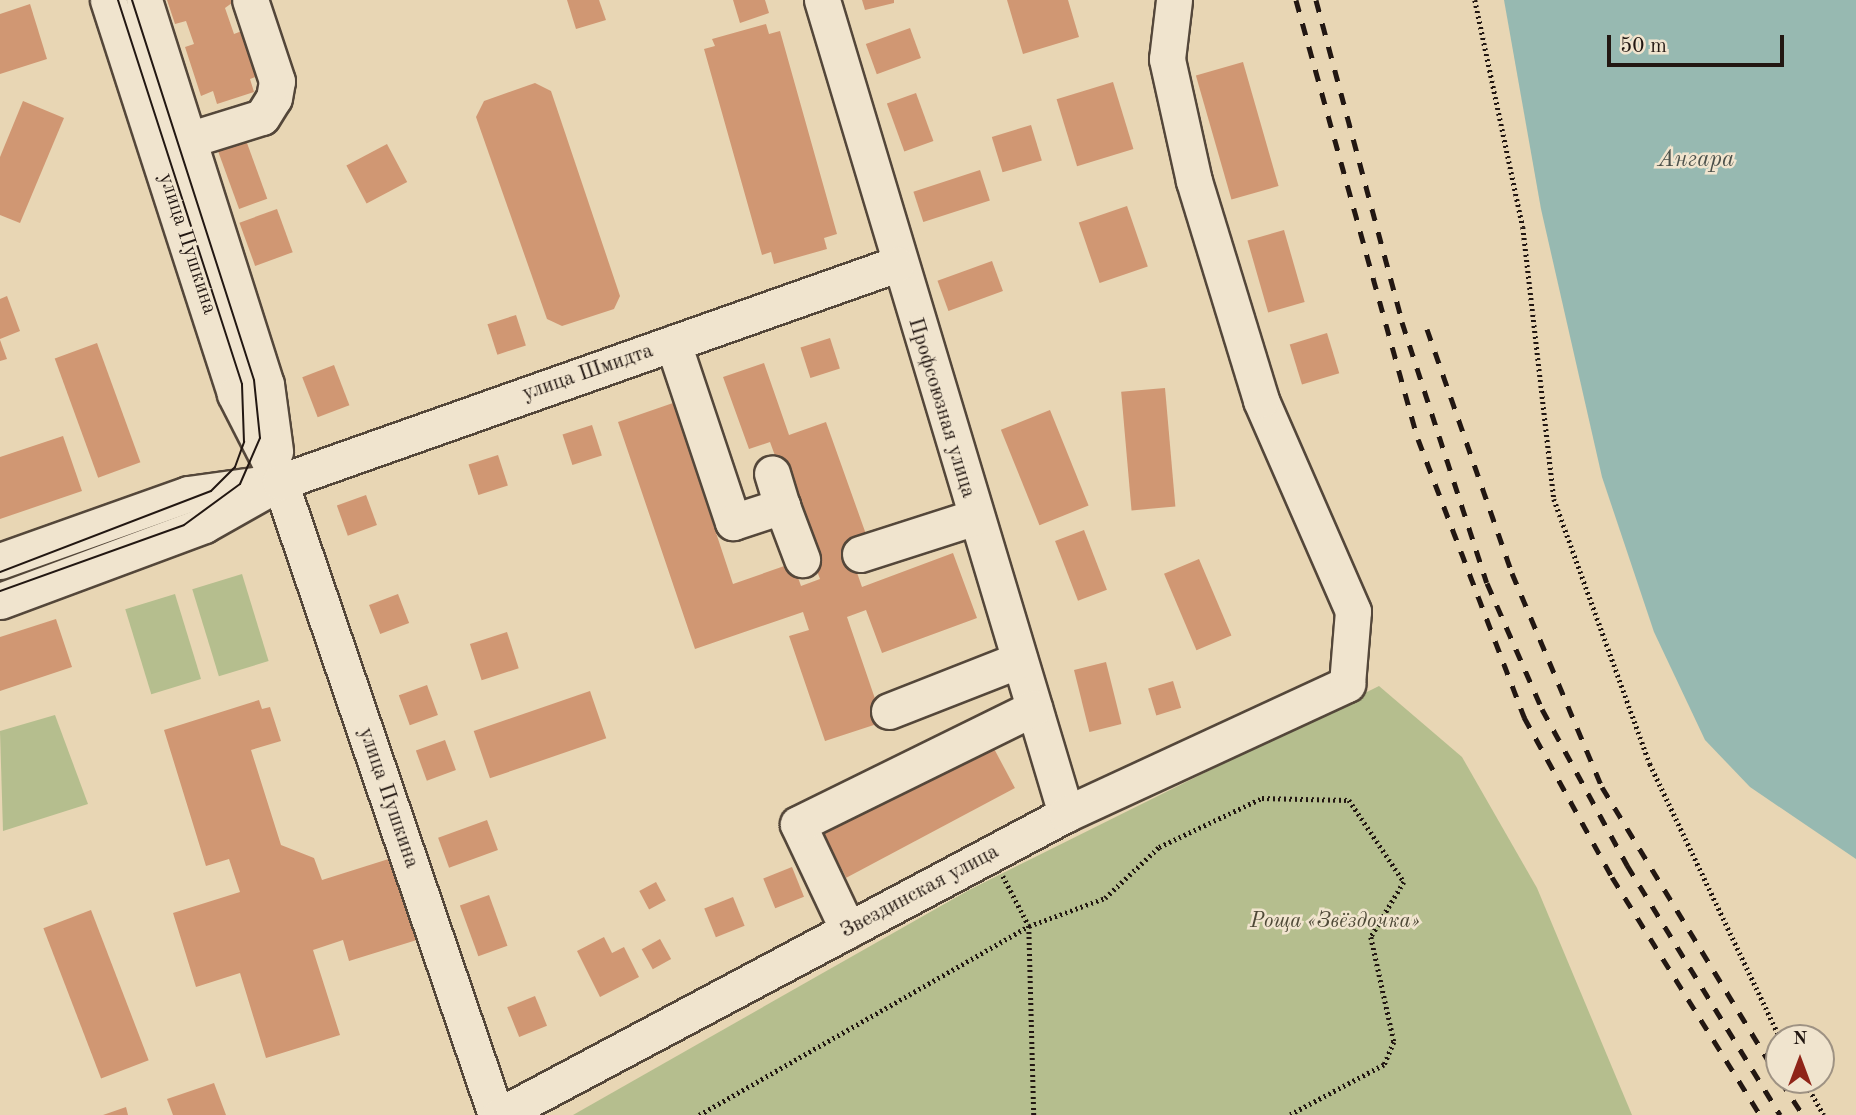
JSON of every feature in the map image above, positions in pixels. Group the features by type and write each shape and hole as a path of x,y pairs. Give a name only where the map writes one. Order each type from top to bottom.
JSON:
{"street":[{"name":"улица Пушкина","path":"108,0 235,394 280,482 498,1115"},
{"name":"улица Пушкина","path":"144,0 266,384 280,482"},
{"path":"188,140 262,117 275,98 277,81 250,0"},
{"name":"Профсоюзная улица","path":"822,0 897,264 1066,814"},
{"name":"Звездинская улица","path":"498,1115 1066,814 1347,684 1353,611 1261,400 1194,181 1167,59 1174,0"},
{"name":"улица Шмидта","path":"0,601 204,525 280,482 897,264"},
{"path":"673,343 733,522 777,490 802,559"},
{"name":"улица Шмидта","path":"0,561 188,494 280,482"},
{"path":"860,554 975,517"},
{"path":"889,711 1019,660"},
{"path":"848,930 797,824 1034,708"}],"path":[{"path":"1475,0 1523,227 1554,499 1650,764 1773,1024"},
{"path":"699,1115 1029,926 1105,898 1159,847 1262,798 1349,800 1404,882 1371,937 1394,1042 1384,1065 1290,1115"},
{"path":"991,854 1029,926 1034,1115"},
{"path":"1812,1094 1824,1115"}],"green space":[{"path":"242,574 269,661 219,676 192,589"},
{"path":"175,594 201,679 151,694 125,609"},
{"name":"Роща «Звёздочка»","path":"1379,686 1462,757 1537,888 1632,1115 573,1115 969,890"},
{"path":"55,715 88,804 3,831 0,731"}],"water":[{"name":"Ангара","path":"1504,0 1856,0 1856,859 1750,787 1705,740 1654,632 1602,477 1541,209"}],"building":[{"path":"167,0 236,0 225,8 234,34 247,29 263,74 250,79 254,92 217,104 213,91 201,96 185,47 194,44 186,21 175,24"},
{"path":"567,0 599,0 606,20 576,29"},
{"path":"733,0 765,0 769,13 740,23"},
{"path":"862,0 894,0 894,3 865,10"},
{"path":"1007,0 1068,0 1079,37 1023,54"},
{"path":"30,4 47,59 0,74 0,14"},
{"path":"766,24 769,34 780,31 837,234 824,238 827,249 774,264 771,252 762,255 704,49 715,46 712,39"},
{"path":"910,28 921,58 877,74 866,44"},
{"path":"1243,62 1279,186 1231,200 1196,76"},
{"path":"1113,82 1133,149 1077,166 1057,99"},
{"path":"535,83 551,91 620,296 614,309 562,326 547,319 476,117 484,101"},
{"path":"916,93 933,141 904,152 887,104"},
{"path":"23,101 64,118 20,223 0,215 0,157"},
{"path":"1031,125 1042,160 1003,172 992,137"},
{"path":"243,132 267,199 239,209 215,142"},
{"path":"387,144 407,182 367,204 346,166"},
{"path":"980,170 990,200 923,222 913,192"},
{"path":"1127,206 1148,267 1100,283 1079,223"},
{"path":"277,209 293,252 255,266 239,223"},
{"path":"1284,230 1305,302 1268,313 1247,240"},
{"path":"992,261 1003,291 948,311 937,281"},
{"path":"7,296 20,331 0,339 0,299"},
{"path":"516,315 526,345 497,355 487,324"},
{"path":"1327,333 1339,373 1302,385 1290,344"},
{"path":"830,338 840,368 810,378 801,348"},
{"path":"0,340 7,359 0,361"},
{"path":"97,343 140,462 98,478 55,358"},
{"path":"764,363 789,435 826,422 867,537 847,544 862,587 953,553 977,618 882,653 866,610 847,617 883,722 825,741 789,636 809,630 803,612 695,649 618,422 673,403 733,584 793,563 801,586 820,579 770,442 749,449 723,377"},
{"path":"334,365 349,405 318,417 302,377"},
{"path":"1165,388 1175,507 1132,510 1121,392"},
{"path":"1050,410 1089,505 1039,525 1001,430"},
{"path":"592,425 602,455 572,465 563,435"},
{"path":"63,436 82,491 0,519 0,457"},
{"path":"498,455 508,485 478,495 469,465"},
{"path":"366,495 377,525 348,536 337,506"},
{"path":"1084,530 1107,590 1078,601 1055,541"},
{"path":"1199,559 1231,635 1196,650 1164,574"},
{"path":"398,594 409,623 380,634 369,605"},
{"path":"56,619 72,667 0,691 0,637"},
{"path":"507,632 519,668 482,680 470,644"},
{"path":"1106,662 1121,724 1089,732 1074,670"},
{"path":"1173,681 1181,708 1156,715 1148,689"},
{"path":"427,685 438,715 410,725 399,695"},
{"path":"590,691 606,738 490,778 474,731"},
{"path":"259,700 262,709 270,707 281,741 251,750 281,845 314,858 322,880 395,857 420,939 349,961 343,940 313,950 340,1035 266,1058 240,973 196,987 173,913 240,892 229,859 206,866 164,730"},
{"path":"445,740 456,770 427,781 416,751"},
{"path":"991,743 1015,788 846,878 822,833"},
{"path":"487,820 498,850 449,868 438,838"},
{"path":"792,867 804,897 775,908 763,879"},
{"path":"656,882 666,901 649,909 639,891"},
{"path":"489,895 507,946 478,956 460,906"},
{"path":"733,897 745,926 716,937 704,909"},
{"path":"91,910 149,1060 101,1079 43,928"},
{"path":"604,937 612,953 624,947 639,977 600,997 577,951"},
{"path":"660,939 671,959 653,969 642,949"},
{"path":"535,996 547,1026 519,1037 507,1007"},
{"path":"214,1083 226,1115 173,1115 167,1099"},
{"path":"126,1107 128,1115 103,1115"}],"tram line":[{"path":"0,572 211,491 235,467 244,442 242,384 118,0"},
{"path":"0,591 184,525 240,484 260,438 254,380 132,0"}],"railway":[{"path":"1296,0 1418,439 1524,717 1612,877 1760,1115"},
{"path":"1316,0 1402,322 1487,583 1542,709 1627,865 1780,1115"},
{"path":"1427,329 1512,573 1602,787 1765,1055"},
{"path":"1789,1094 1803,1115"}]}
